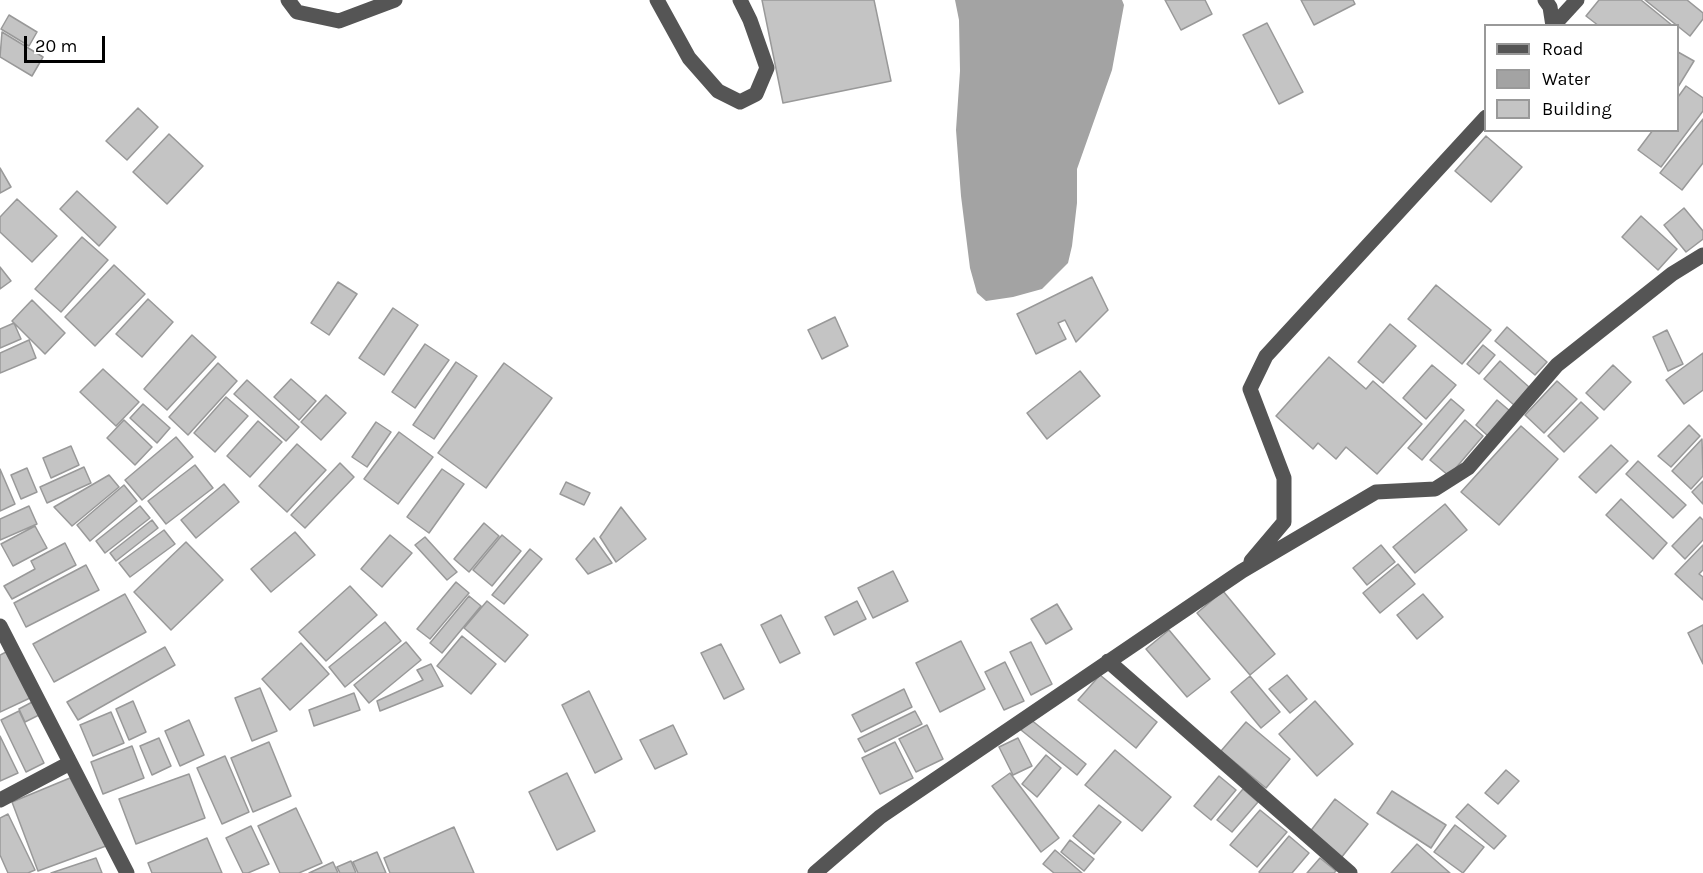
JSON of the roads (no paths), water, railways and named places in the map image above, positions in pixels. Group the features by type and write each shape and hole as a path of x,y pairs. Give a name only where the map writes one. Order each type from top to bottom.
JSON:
{"street":[{"path":"288,0 297,12 339,21 395,0"},
{"path":"657,0 689,58 718,91 740,102 756,94 767,68 750,20 740,0"},
{"path":"1545,0 1550,8 1553,24"},
{"path":"1554,24 1576,0"},
{"path":"1242,572 1284,522 1284,478 1250,389 1266,356 1484,118"},
{"path":"815,873 880,817 1242,572 1377,492 1435,489 1468,468 1557,365 1672,274 1703,255"},
{"path":"0,626 4,643 127,873"},
{"path":"1108,661 1350,873"},
{"path":"0,800 70,763"}],"water":[{"path":"955,0 1122,0 1124,5 1112,70 1077,169 1077,203 1068,263 1042,289 1013,297 986,301 977,293 970,268 956,130 960,71 959,20"}]}
